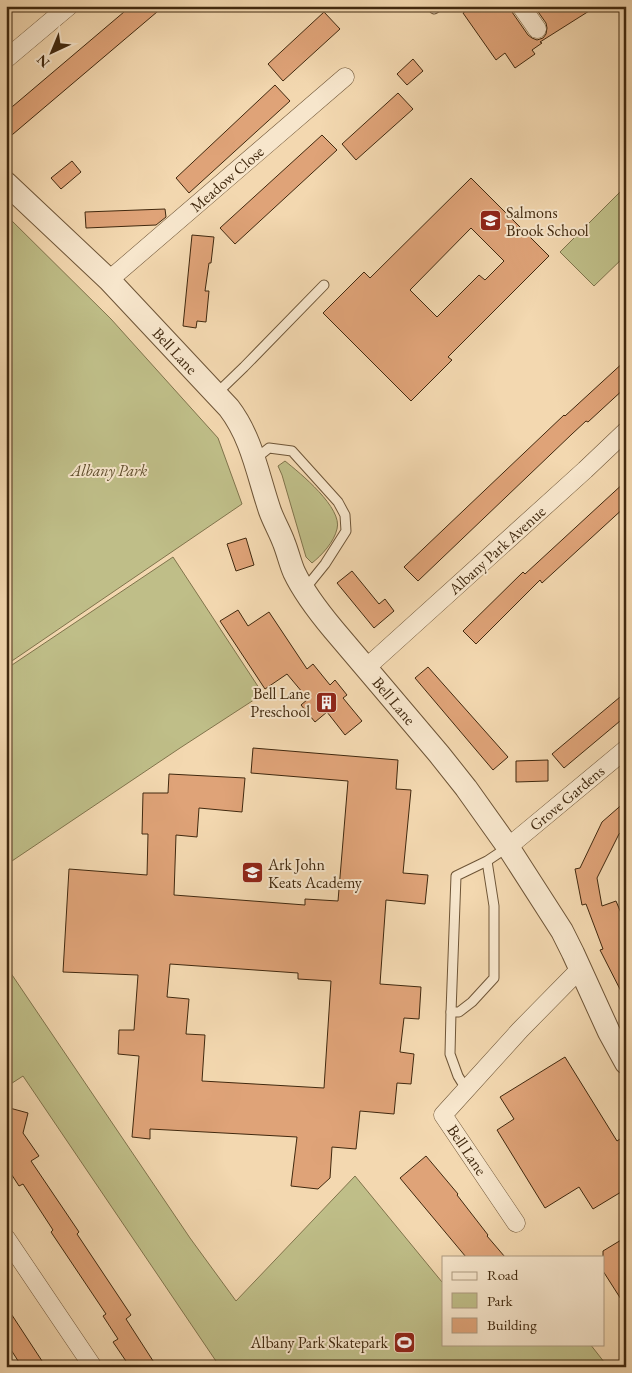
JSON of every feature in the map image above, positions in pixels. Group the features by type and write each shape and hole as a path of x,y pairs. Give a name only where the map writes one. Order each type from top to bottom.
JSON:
{"street":[{"path":"6,59 69,6"},
{"path":"522,6 537,29"},
{"name":"Meadow Close","path":"109,280 345,77"},
{"name":"Bell Lane","path":"6,183 109,280 235,415 248,441 271,513 294,572 304,590 322,616 461,782 508,847 562,931 580,969 520,1030 443,1115 516,1223"},
{"name":"Albany Park Avenue","path":"366,668 626,431"},
{"name":"Grove Gardens","path":"508,847 626,749"},
{"path":"580,969 609,1032 626,1063"},
{"path":"6,1238 94,1367"}],"lane":[{"path":"216,394 324,285"},
{"path":"254,460 270,448 292,451 338,502 345,515 346,532 325,564 304,590"},
{"path":"466,1089 458,1076 450,1054 456,876 487,861 508,847"},
{"path":"451,1012 459,1012 472,1002 494,978 494,906 487,861"}],"green space":[{"path":"626,186 626,255 594,286 560,252"},
{"name":"Albany Park","path":"6,215 111,319 218,438 242,504 6,665"},
{"path":"285,461 327,501 334,511 337,521 337,529 333,539 324,552 312,563 306,557 278,466"},
{"path":"173,557 263,694 6,865 6,669"},
{"path":"6,966 190,1238 236,1301 355,1176 442,1282 442,1346 592,1346 608,1367 220,1367 23,1076 6,1087"}],"building":[{"path":"131,6 164,6 6,140 6,112"},
{"path":"473,6 510,6 528,35 537,40 543,38 547,28 546,23 534,6 597,6 540,42 542,43 532,50 535,54 515,68 505,53 496,60 463,13"},
{"path":"324,12 340,29 283,81 268,64"},
{"path":"413,59 423,71 407,85 397,74"},
{"path":"275,85 290,101 189,193 176,178"},
{"path":"398,93 413,109 356,160 342,144"},
{"path":"322,135 337,150 235,244 220,228"},
{"path":"72,161 81,172 61,189 51,178"},
{"path":"471,178 549,256 448,357 452,360 411,401 323,313 364,272 370,278","holes":["471,228 504,261 485,280 479,275 437,317 410,290"]},
{"path":"165,209 166,217 156,225 86,228 85,212"},
{"path":"192,235 214,237 205,291 209,291 206,322 197,321 196,328 183,326"},
{"path":"626,360 626,387 572,434 418,581 404,567 564,415"},
{"path":"626,481 626,506 542,583 540,580 476,644 463,631 523,572 525,574"},
{"path":"246,538 254,565 236,571 227,544"},
{"path":"352,571 379,604 385,599 394,611 374,628 337,583"},
{"path":"238,610 248,626 269,612 307,669 313,664 330,685 335,680 347,695 343,698 362,721 345,735 327,712 315,722 301,705 308,699 287,674 265,689 220,621"},
{"path":"428,667 508,757 493,770 415,678"},
{"path":"626,692 626,716 564,768 552,754"},
{"path":"253,748 398,760 396,789 411,790 403,873 428,875 425,904 386,900 380,984 421,987 419,1019 404,1018 400,1052 414,1054 411,1084 397,1083 394,1114 360,1111 356,1149 332,1147 330,1178 318,1189 291,1186 297,1137 150,1129 150,1139 132,1137 139,1056 118,1054 119,1030 134,1030 138,975 63,972 69,869 147,875 148,834 142,834 143,793 168,793 169,774 245,778 242,812 199,808 197,837 176,835 174,895 305,905 305,899 338,901 348,781 251,773","holes":["170,964 298,973 298,979 331,981 324,1088 202,1081 205,1035 186,1034 189,999 167,997"]},
{"path":"548,760 548,781 516,782 516,761"},
{"path":"626,801 626,828 619,834 597,878 602,906 616,901 626,925 626,1001 600,950 603,949 586,904 582,905 575,869 580,868 602,822"},
{"path":"565,1057 617,1141 626,1135 626,1189 593,1209 579,1187 545,1208 497,1130 514,1119 500,1097"},
{"path":"6,1107 28,1113 23,1133 39,1156 31,1161 79,1232 77,1234 131,1315 126,1319 157,1367 130,1367 113,1342 118,1339 103,1316 106,1314 51,1232 53,1230 23,1184 19,1186 6,1166"},
{"path":"426,1156 458,1194 487,1236 504,1256 465,1256 400,1178"},
{"path":"626,1237 626,1307 604,1273 603,1251"},
{"path":"6,1306 46,1367 22,1367 6,1342"}],"place":[{"name":"Salmons Brook School","path":"490,221"},
{"name":"Bell Lane Preschool","path":"326,702"},
{"name":"Ark John Keats Academy","path":"252,873"},
{"name":"Albany Park Skatepark","path":"404,1342"}]}
